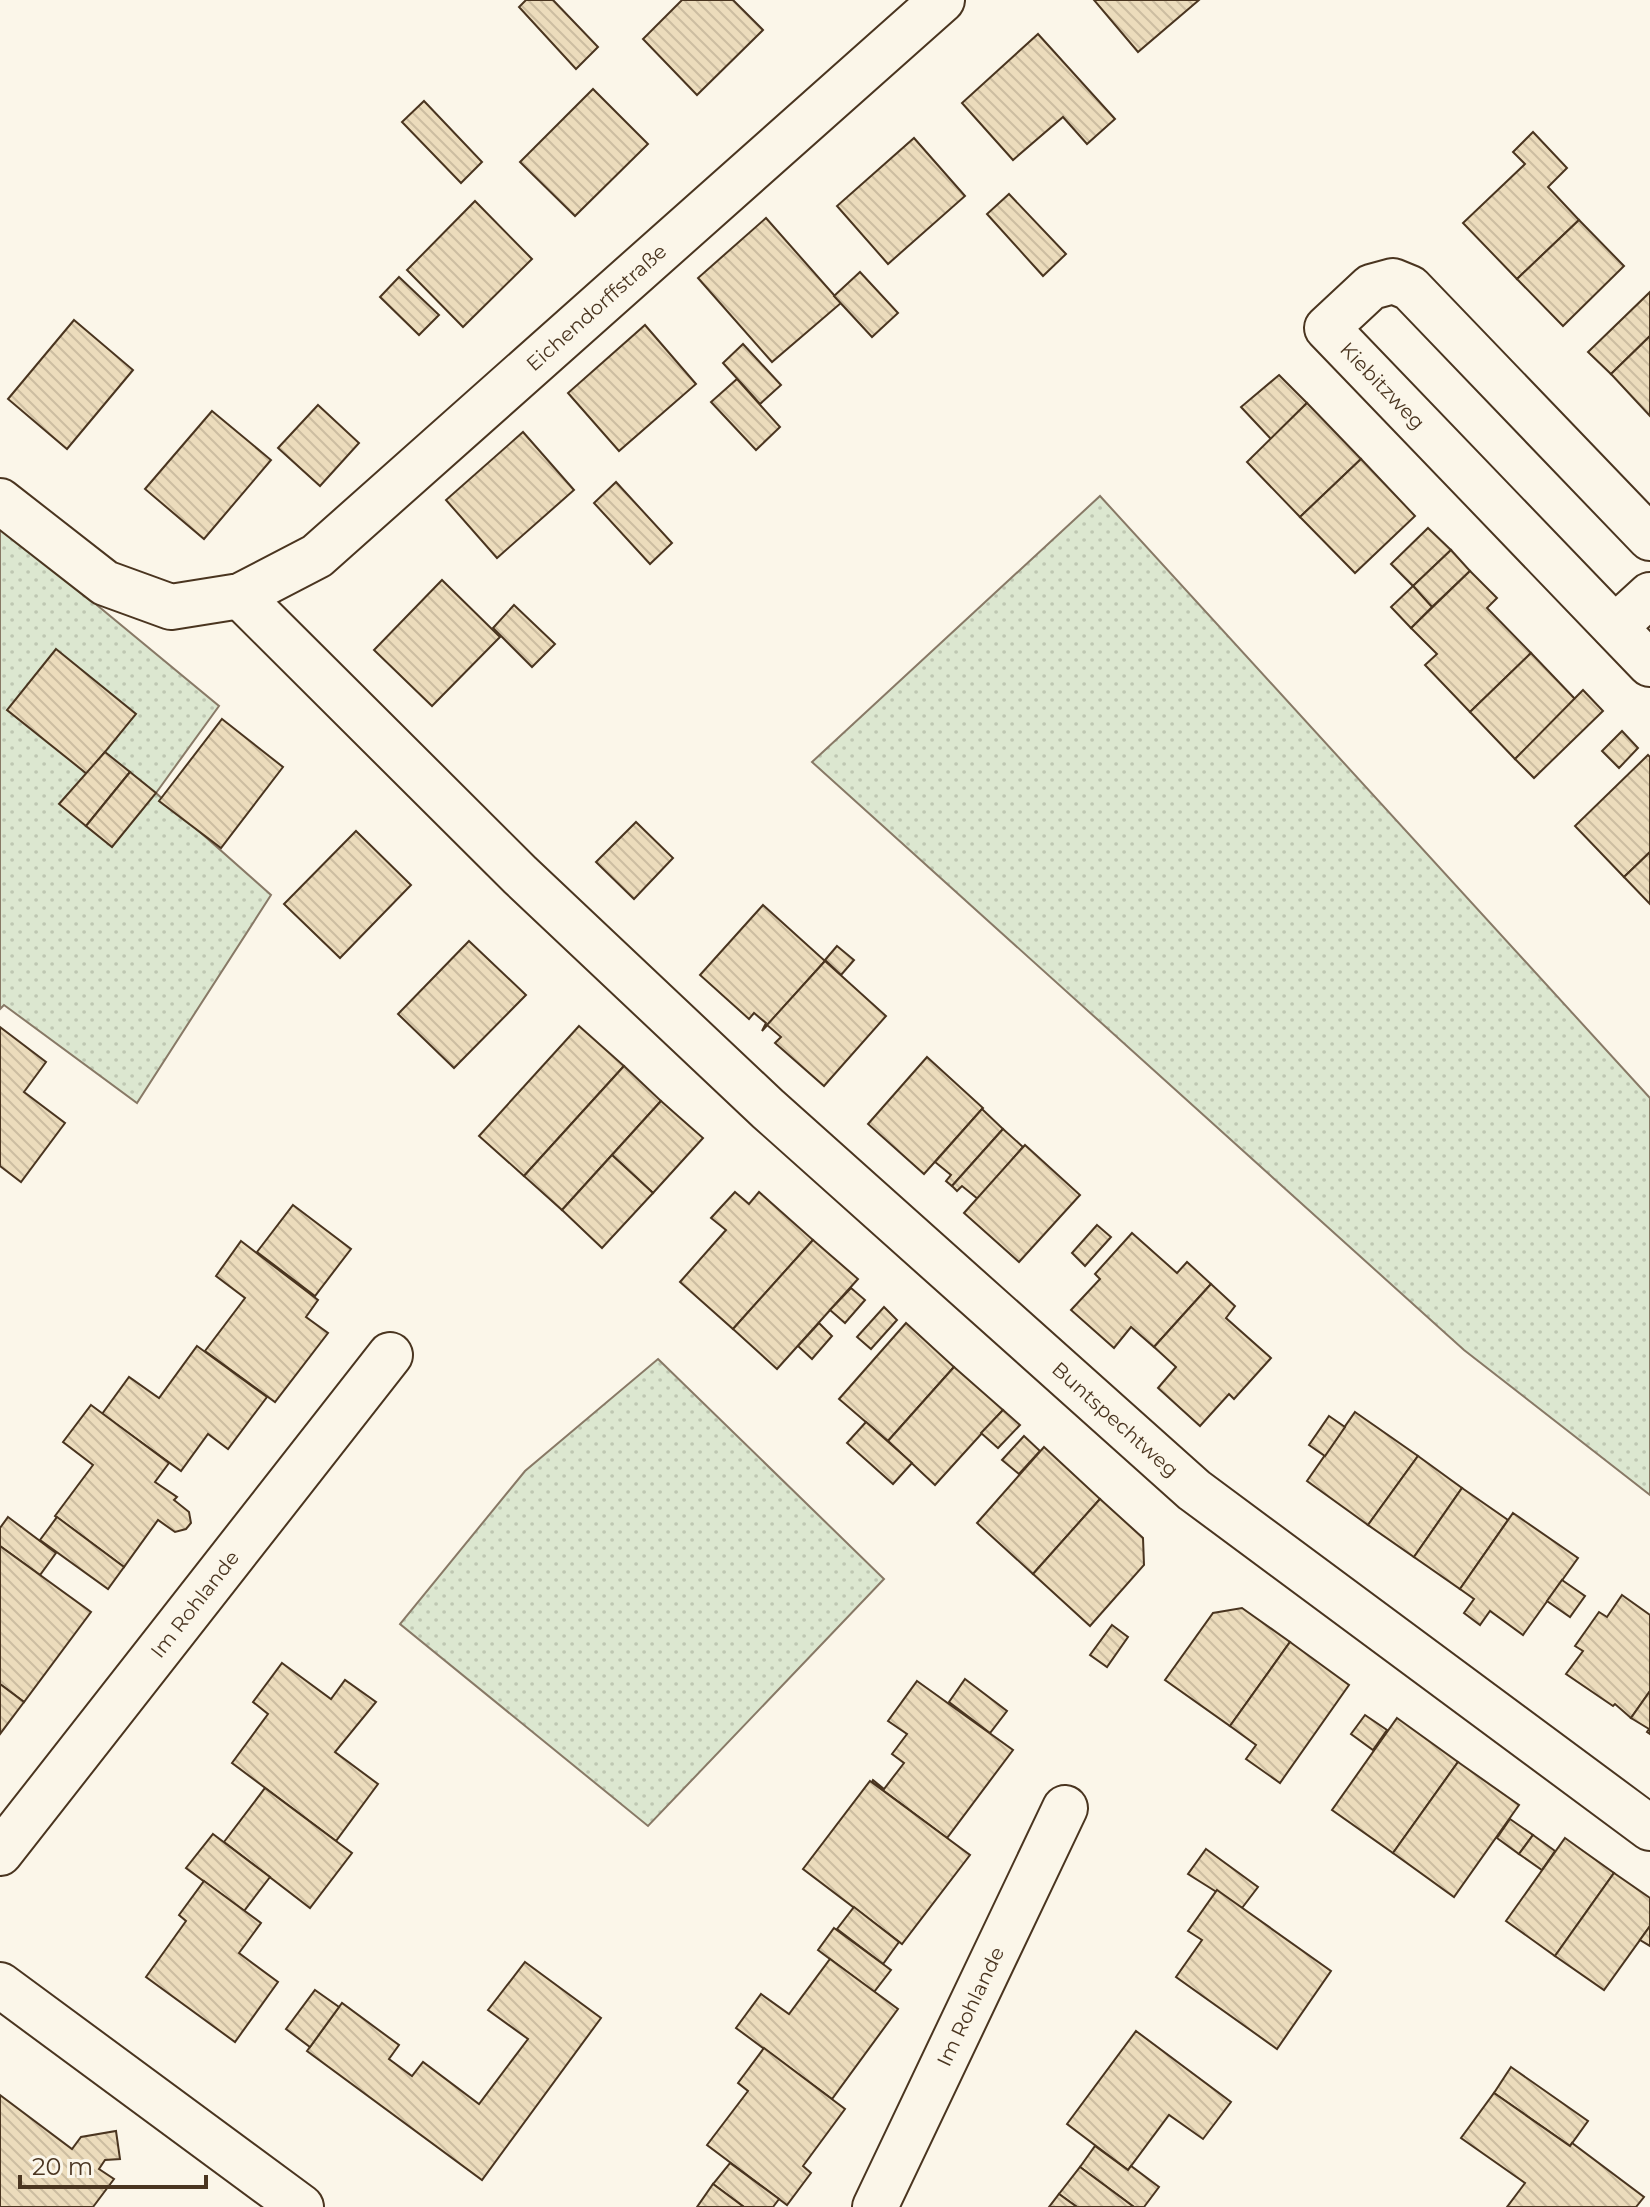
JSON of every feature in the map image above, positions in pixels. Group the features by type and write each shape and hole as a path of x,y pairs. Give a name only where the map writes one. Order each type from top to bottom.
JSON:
{"street":[{"name":"Eichendorffstraße","path":"0,501 105,583 171,607 240,596 317,556 942,0"},
{"name":"Kiebitzweg","path":"1650,538 1410,288 1393,281 1371,287 1327,328 1650,664"},
{"path":"1615,627 1650,595"},
{"name":"Buntspechtweg","path":"240,596 520,875 768,1109 1194,1490 1650,1828"},
{"name":"Im Rohlande","path":"0,1853 390,1355"},
{"name":"Im Rohlande","path":"875,2207 1065,1808"},
{"path":"0,1985 301,2207"}],"green space":[{"path":"1100,496 1650,1098 1650,1495 1464,1350 812,762"},
{"path":"0,525 219,706 156,793 271,895 137,1103 4,1005 0,1009"},
{"path":"658,1359 884,1579 648,1826 400,1624 525,1471"}],"building":[{"path":"526,0 553,0 598,47 576,69 519,7"},
{"path":"682,0 733,0 763,30 697,95 643,39"},
{"path":"1094,0 1199,0 1138,52"},
{"path":"1038,34 1115,119 1087,144 1063,117 1013,160 962,103"},
{"path":"593,89 648,144 575,216 520,162"},
{"path":"424,101 482,162 461,183 402,122"},
{"path":"1533,132 1567,168 1548,187 1579,220 1517,279 1463,223 1525,164 1513,152"},
{"path":"914,138 965,196 888,264 837,206"},
{"path":"1009,194 1066,254 1043,276 987,214"},
{"path":"475,201 532,259 463,327 407,270"},
{"path":"766,218 841,303 772,362 698,278"},
{"path":"1579,220 1624,266 1563,326 1517,279"},
{"path":"860,272 898,313 872,337 834,296"},
{"path":"399,277 439,315 419,335 380,297"},
{"path":"1650,292 1650,336 1611,374 1588,352"},
{"path":"74,320 133,370 67,449 8,399"},
{"path":"645,325 696,384 619,451 568,393"},
{"path":"1650,336 1650,416 1611,374"},
{"path":"743,344 781,385 760,404 723,363"},
{"path":"1279,375 1307,403 1271,439 1241,407"},
{"path":"737,379 780,427 756,450 711,402"},
{"path":"1307,403 1361,459 1300,517 1247,462"},
{"path":"318,405 359,443 320,486 278,448"},
{"path":"212,411 271,460 204,539 145,489"},
{"path":"523,432 574,490 497,558 446,500"},
{"path":"1361,459 1415,516 1355,573 1300,517"},
{"path":"616,482 672,543 650,564 594,503"},
{"path":"1428,528 1451,550 1413,586 1391,564"},
{"path":"1451,550 1470,571 1432,607 1413,586"},
{"path":"1470,571 1497,598 1487,608 1531,653 1470,712 1425,665 1437,654 1411,628"},
{"path":"442,580 500,637 432,706 374,650"},
{"path":"1413,586 1432,607 1411,628 1391,607"},
{"path":"514,605 555,644 532,667 493,628"},
{"path":"56,649 136,714 87,774 7,710"},
{"path":"1531,653 1576,700 1515,759 1470,712"},
{"path":"1583,690 1603,711 1534,778 1515,759"},
{"path":"222,719 283,767 221,848 159,801"},
{"path":"1622,731 1638,748 1619,768 1602,751"},
{"path":"105,752 130,772 86,826 59,804"},
{"path":"1648,755 1650,852 1624,877 1575,826"},
{"path":"130,772 156,793 112,847 86,826"},
{"path":"636,822 673,858 634,899 596,862"},
{"path":"356,831 411,885 340,958 284,904"},
{"path":"1650,852 1650,904 1624,877"},
{"path":"763,905 825,961 762,1031 766,1023 754,1013 749,1019 700,975"},
{"path":"469,941 526,995 454,1068 398,1014"},
{"path":"837,946 854,960 841,975 825,960"},
{"path":"825,961 886,1016 824,1086 775,1043 781,1037 767,1025"},
{"path":"579,1026 624,1066 524,1176 479,1136"},
{"path":"0,1027 46,1062 24,1092 65,1123 21,1182 0,1166"},
{"path":"927,1057 983,1108 924,1174 868,1124"},
{"path":"624,1066 661,1101 562,1210 524,1176"},
{"path":"661,1101 703,1138 653,1193 612,1155"},
{"path":"982,1109 1003,1129 952,1186 946,1181 951,1175 935,1162"},
{"path":"1003,1129 1023,1147 978,1199 962,1186 957,1191 952,1186"},
{"path":"1025,1145 1080,1195 1019,1262 964,1213"},
{"path":"612,1155 653,1193 602,1248 562,1210"},
{"path":"735,1192 749,1204 759,1192 813,1240 733,1329 680,1282 726,1230 711,1218"},
{"path":"293,1205 351,1249 315,1296 257,1252"},
{"path":"1097,1225 1111,1237 1085,1266 1072,1253"},
{"path":"1132,1233 1177,1273 1187,1262 1211,1284 1154,1347 1131,1327 1114,1348 1071,1310 1100,1279 1095,1274"},
{"path":"813,1240 858,1279 777,1369 733,1329"},
{"path":"241,1241 318,1300 306,1317 328,1333 275,1402 205,1351 245,1298 216,1276"},
{"path":"1211,1284 1235,1306 1226,1318 1271,1358 1234,1399 1229,1394 1200,1426 1158,1388 1176,1367 1154,1347"},
{"path":"851,1288 865,1300 845,1323 830,1310"},
{"path":"884,1307 897,1320 871,1349 857,1337"},
{"path":"819,1323 832,1336 812,1359 798,1346"},
{"path":"906,1323 954,1367 888,1441 839,1399"},
{"path":"197,1346 267,1397 228,1449 208,1434 181,1471 102,1414 129,1377 159,1398"},
{"path":"954,1367 1003,1410 935,1485 888,1441"},
{"path":"91,1405 169,1463 155,1482 177,1497 174,1500 189,1512 191,1523 186,1529 175,1532 158,1520 124,1567 55,1516 93,1465 63,1442"},
{"path":"1003,1410 1020,1425 998,1448 981,1433"},
{"path":"1355,1412 1418,1456 1368,1525 1307,1481"},
{"path":"1329,1416 1345,1427 1325,1456 1309,1445"},
{"path":"866,1422 912,1463 893,1484 847,1443"},
{"path":"1024,1436 1040,1451 1019,1474 1002,1460"},
{"path":"1044,1447 1100,1499 1033,1574 977,1523"},
{"path":"1418,1456 1462,1488 1414,1557 1368,1525"},
{"path":"1462,1488 1508,1520 1460,1589 1414,1557"},
{"path":"1100,1499 1143,1538 1144,1565 1090,1626 1033,1574"},
{"path":"1513,1513 1578,1558 1523,1635 1490,1611 1480,1625 1464,1613 1474,1599 1460,1589"},
{"path":"8,1517 56,1553 40,1575 0,1546 0,1528"},
{"path":"57,1517 124,1567 108,1589 40,1540"},
{"path":"0,1546 91,1612 24,1702 0,1684"},
{"path":"1562,1580 1585,1596 1570,1617 1547,1601"},
{"path":"1622,1595 1650,1615 1650,1691 1631,1718 1615,1704 1613,1706 1566,1674 1583,1651 1575,1646 1599,1612 1607,1617"},
{"path":"1242,1608 1290,1642 1230,1726 1165,1680 1213,1613"},
{"path":"1112,1625 1128,1637 1107,1667 1090,1655"},
{"path":"1290,1642 1349,1685 1280,1783 1246,1759 1256,1745 1230,1726"},
{"path":"282,1663 331,1699 345,1680 376,1702 335,1752 378,1784 336,1841 232,1763 268,1714 253,1702"},
{"path":"965,1679 1007,1711 990,1733 949,1702"},
{"path":"917,1681 1013,1750 947,1838 872,1782 884,1789 904,1763 892,1754 907,1734 888,1721"},
{"path":"0,1684 24,1702 0,1734"},
{"path":"1650,1691 1650,1734 1647,1732 1649,1729 1631,1718"},
{"path":"1365,1715 1387,1730 1373,1750 1351,1734"},
{"path":"1397,1718 1458,1762 1393,1853 1332,1810"},
{"path":"1458,1762 1519,1805 1454,1897 1393,1853"},
{"path":"870,1781 970,1855 902,1944 803,1869"},
{"path":"265,1788 352,1853 310,1908 224,1842"},
{"path":"1510,1819 1533,1835 1519,1854 1497,1838"},
{"path":"213,1834 270,1877 244,1911 186,1868"},
{"path":"1533,1835 1555,1851 1542,1870 1519,1854"},
{"path":"1565,1838 1614,1873 1555,1956 1506,1921"},
{"path":"1206,1849 1258,1887 1242,1908 1188,1874"},
{"path":"1614,1873 1650,1898 1650,1926 1604,1990 1555,1956"},
{"path":"204,1881 261,1923 239,1953 278,1982 235,2042 146,1977 186,1921 179,1915"},
{"path":"1217,1890 1331,1971 1277,2049 1176,1977 1202,1940 1188,1931"},
{"path":"854,1907 899,1942 883,1964 837,1929"},
{"path":"1650,1926 1650,1946 1640,1940"},
{"path":"834,1928 891,1970 874,1992 818,1950"},
{"path":"830,1959 898,2009 832,2099 736,2028 761,1994 789,2014"},
{"path":"525,1962 601,2018 482,2180 307,2051 342,2003 399,2045 389,2059 412,2076 423,2062 479,2104 528,2039 488,2010"},
{"path":"315,1990 339,2007 310,2047 286,2029"},
{"path":"1136,2031 1231,2102 1203,2139 1169,2115 1128,2170 1067,2124"},
{"path":"764,2048 845,2109 803,2166 811,2173 787,2205 707,2145 748,2091 738,2083"},
{"path":"1511,2067 1588,2121 1570,2146 1494,2093"},
{"path":"1494,2093 1570,2146 1572,2143 1644,2197 1636,2207 1507,2207 1525,2183 1461,2138"},
{"path":"0,2095 72,2149 81,2137 116,2131 120,2159 105,2160 99,2169 114,2179 93,2207 0,2207"},
{"path":"1095,2146 1128,2170 1131,2166 1159,2187 1144,2207 1134,2207 1080,2167"},
{"path":"730,2163 779,2199 773,2207 744,2207 713,2184"},
{"path":"1080,2167 1134,2207 1077,2207 1059,2194"},
{"path":"713,2184 744,2207 697,2207"},
{"path":"1059,2194 1077,2207 1049,2207"}]}
